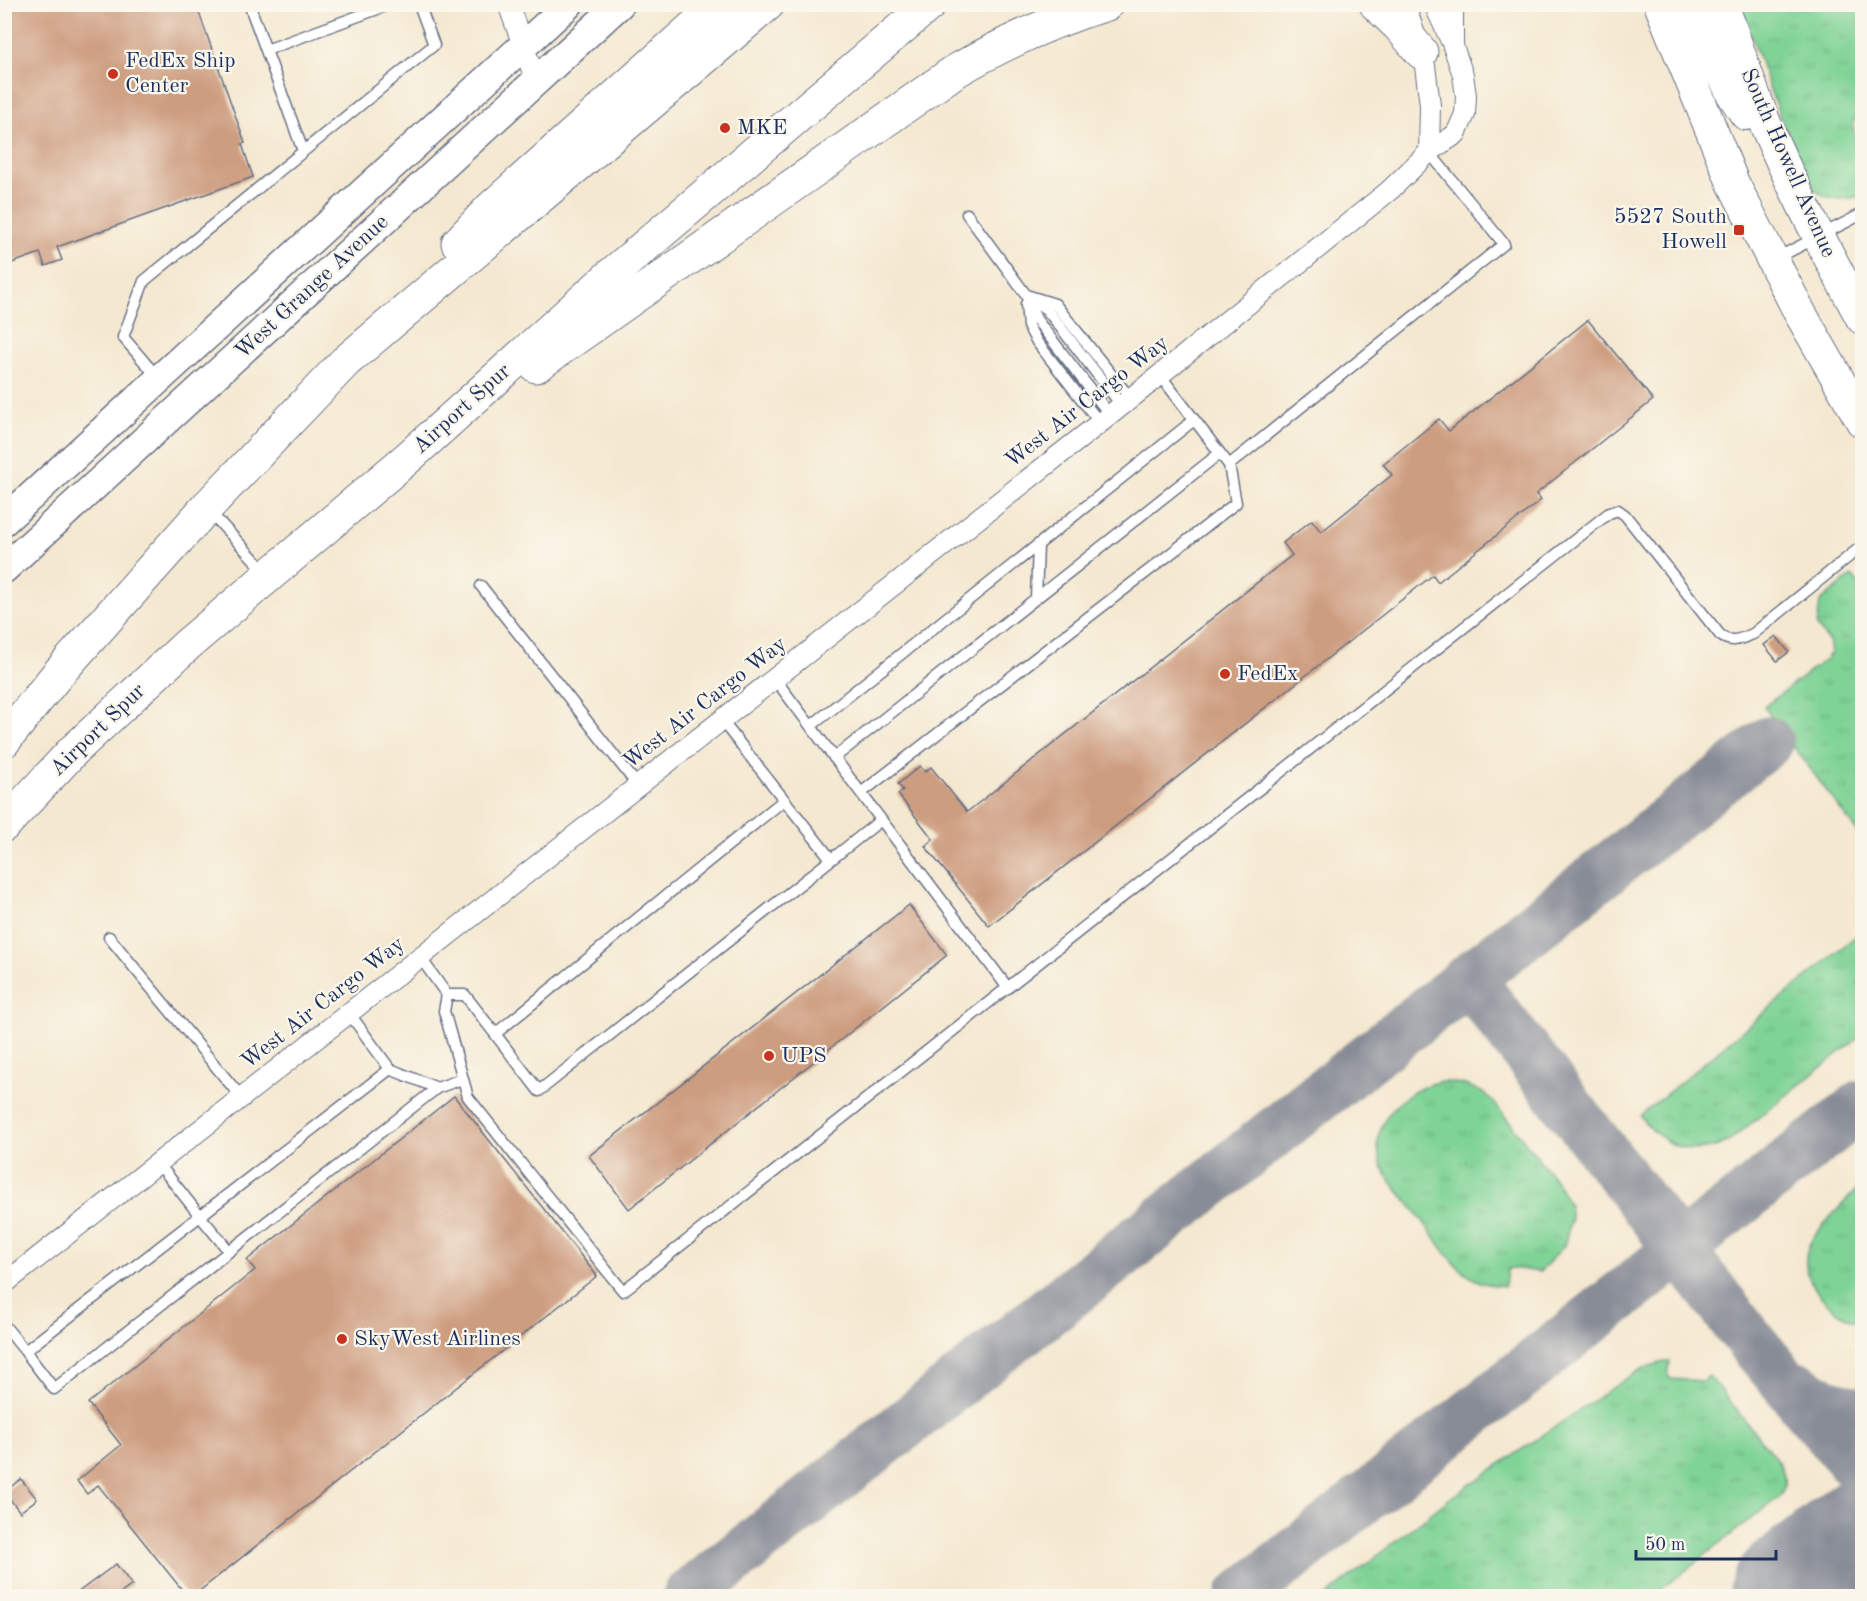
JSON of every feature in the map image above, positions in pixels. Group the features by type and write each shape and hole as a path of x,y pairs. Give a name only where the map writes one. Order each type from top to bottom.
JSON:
{"highway":[{"path":"4,741 57,675 206,508 491,208 719,4"},
{"path":"345,362 768,4"},
{"name":"Airport Spur","path":"4,825 73,751 187,645 410,456 612,274 930,4"},
{"path":"410,456 934,85 972,61 1010,42 1107,4"},
{"path":"1376,4 1421,52"}],"main road":[{"path":"1660,4 1718,149 1772,260 1863,422"},
{"path":"1690,4 1732,93 1794,188"},
{"name":"South Howell Avenue","path":"1724,6 1764,120 1794,188 1863,318"}],"street":[{"path":"508,4 536,81"},
{"name":"West Grange Avenue","path":"11,515 569,4"},
{"name":"West Grange Avenue","path":"4,569 620,4"},
{"path":"1405,4 1425,66 1430,105 1429,152"},
{"path":"1434,4 1453,46"},
{"name":"West Air Cargo Way","path":"4,1284 1116,411 1390,190 1429,152 1456,134 1465,114 1466,96 1463,75 1453,46 1453,12 1456,4"},
{"path":"414,145 438,171"},
{"path":"11,515 41,535"}],"lane":[{"path":"249,4 303,151"},
{"path":"266,50 391,4"},
{"path":"159,379 123,338 144,280 434,45 419,4"},
{"path":"1229,465 1504,244 1429,152"},
{"path":"967,214 1026,295 1047,310 1116,411"},
{"path":"1772,260 1863,214"},
{"path":"1026,295 1028,326 1032,334 1116,411"},
{"path":"861,793 1236,503 1229,465 1160,375"},
{"path":"811,726 1194,420"},
{"path":"834,758 1220,453"},
{"path":"206,508 268,575"},
{"path":"420,957 447,995 444,1011 468,1097 623,1291 1609,513 1618,510 1624,515 1725,639 1737,641 1753,634 1863,546"},
{"path":"1036,598 1038,545"},
{"path":"481,586 638,786"},
{"path":"774,679 1008,988"},
{"path":"722,721 831,859"},
{"path":"495,1034 784,800"},
{"path":"447,995 465,995 539,1091 881,820"},
{"path":"109,937 241,1097"},
{"path":"349,1013 390,1069 437,1088"},
{"path":"25,1352 390,1069"},
{"path":"4,1324 54,1389 437,1088 462,1079"},
{"path":"158,1163 229,1251"}],"green space":[{"path":"1741,5 1862,5 1862,106 1856,115 1854,132 1862,147 1862,195 1846,199 1828,197 1818,192 1810,183 1776,105"},
{"path":"1852,576 1858,583 1862,583 1862,838 1764,707 1831,653 1829,642 1817,626 1820,602"},
{"path":"1862,931 1862,1035 1729,1141 1715,1147 1691,1149 1679,1147 1658,1135 1640,1116"},
{"path":"1438,1082 1467,1085 1492,1100 1556,1181 1569,1205 1571,1220 1564,1246 1540,1272 1511,1268 1507,1270 1505,1286 1485,1283 1470,1277 1446,1253 1386,1174 1380,1158 1378,1143 1381,1128 1397,1104 1423,1087"},
{"path":"1862,1184 1862,1324 1840,1313 1820,1295 1808,1273 1806,1261 1811,1241"},
{"path":"1670,1362 1668,1376 1671,1379 1703,1381 1709,1376 1778,1461 1784,1474 1784,1484 1779,1497 1653,1596 1326,1596 1453,1496 1641,1369"}],"building":[{"name":"FedEx Ship Center","path":"4,4 196,4 245,143 242,144 253,177 57,247 62,260 45,266 40,253 4,266"},
{"name":"FedEx","path":"1588,320 1653,400 1536,494 1541,500 1438,582 1433,575 989,926 925,846 933,839 898,794 903,790 898,784 920,766 925,772 931,767 967,812 1292,555 1283,543 1312,520 1321,532 1392,475 1383,464 1439,419 1449,431"},
{"path":"1776,636 1789,652 1777,661 1764,645"},
{"name":"UPS","path":"909,905 947,955 629,1209 589,1156"},
{"name":"SkyWest Airlines","path":"454,1096 597,1276 193,1596 187,1596 98,1485 87,1494 77,1481 121,1445 88,1403 255,1270 247,1260"},
{"path":"21,1479 37,1499 20,1512 4,1492"},
{"path":"116,1564 132,1585 117,1596 73,1596"}],"taxiway":[{"path":"688,1596 1768,742"},
{"path":"1469,979 1753,1344 1862,1473"},
{"path":"1241,1596 1862,1105"},
{"path":"1794,1385 1827,1404 1862,1414"}],"runway":[{"path":"1792,1596 1862,1541"}],"place":[{"name":"FedEx Ship Center","path":"113,74"},
{"name":"MKE","path":"725,128"},
{"name":"5527 South Howell","path":"1739,230"},
{"name":"FedEx","path":"1225,674"},
{"name":"UPS","path":"769,1056"},
{"name":"SkyWest Airlines","path":"342,1339"}]}
